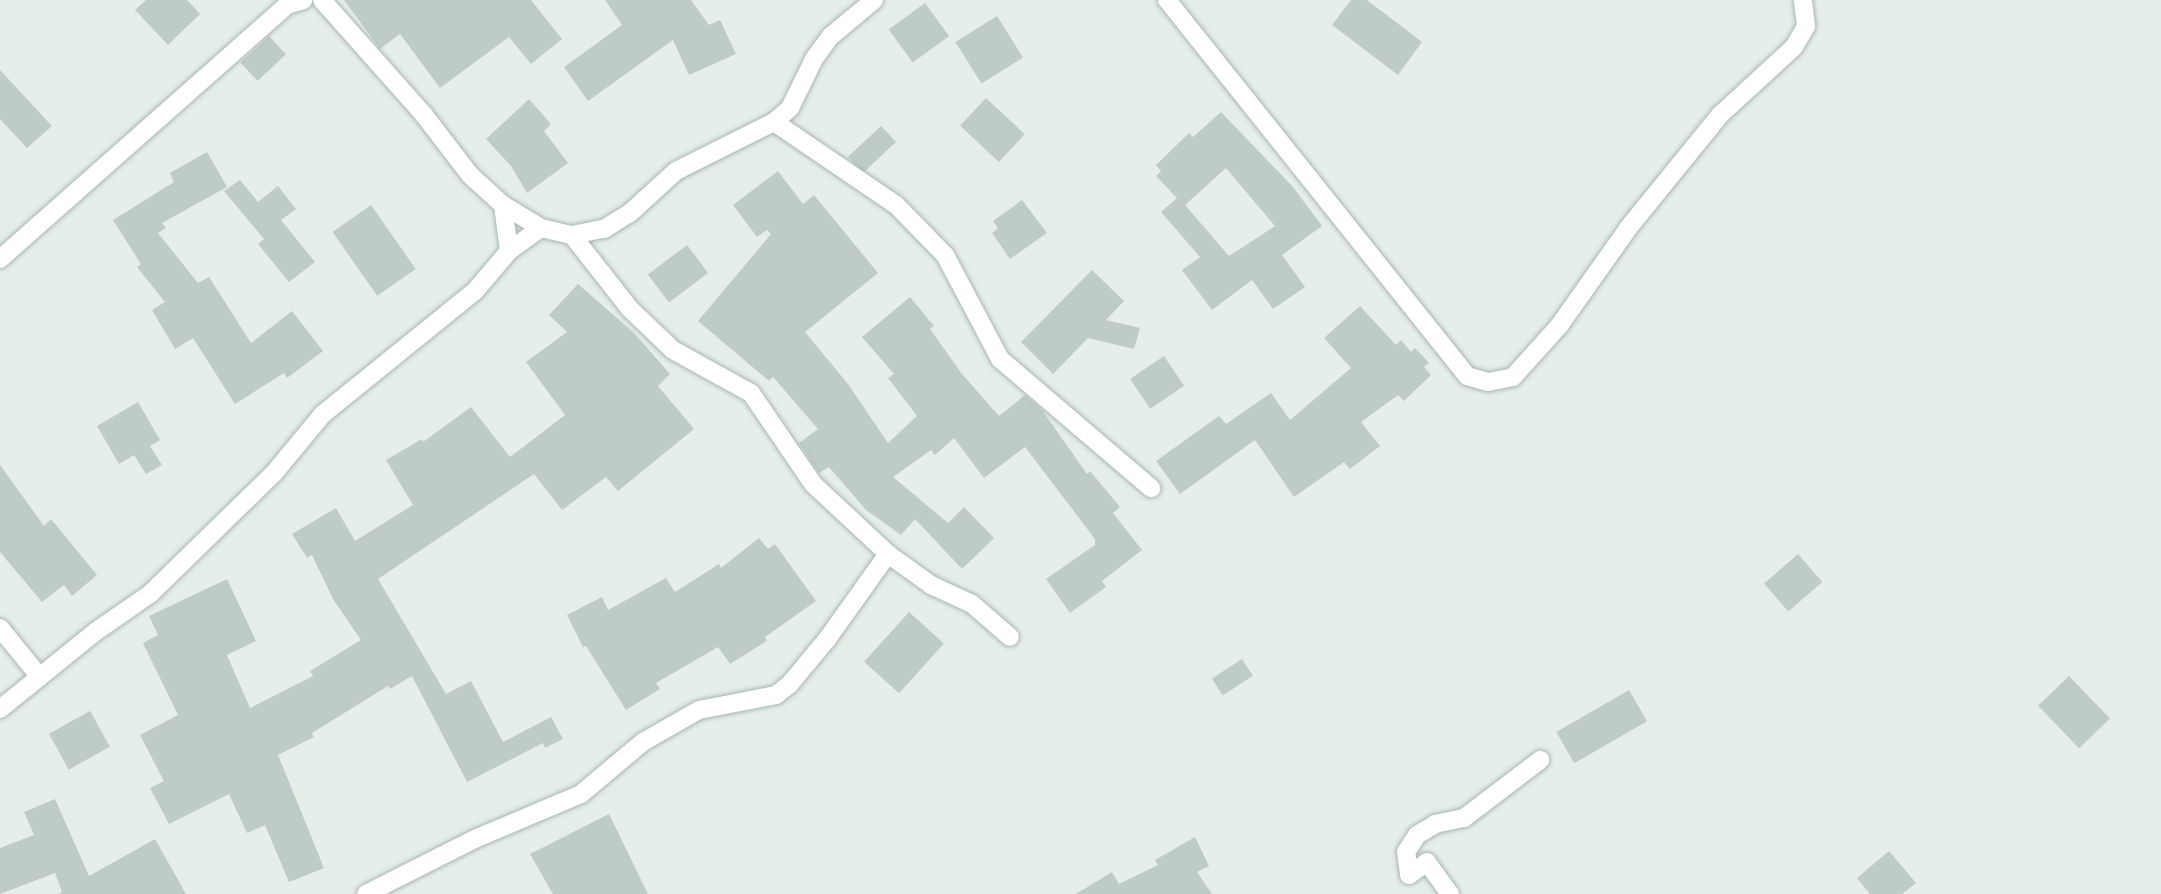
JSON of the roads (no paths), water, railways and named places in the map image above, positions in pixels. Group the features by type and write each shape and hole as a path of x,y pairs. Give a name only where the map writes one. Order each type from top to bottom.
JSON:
{"street":[{"path":"322,0 424,115 470,176 503,206 541,228 573,235 604,229 630,213 676,171 774,122 790,108 814,59 831,36 874,0"},
{"path":"1167,0 1467,376 1488,382 1513,377 1559,326 1629,227 1720,115 1794,47 1806,26 1803,0"},
{"path":"0,259 292,2"},
{"path":"774,122 896,205 945,255 1000,359 1151,488"},
{"path":"503,206 508,251"},
{"path":"0,709 150,594 274,473 322,414 475,291 508,251 541,228"},
{"path":"573,235 586,257 630,309 673,350 751,393 813,484 888,554 931,585 972,604 1011,637"},
{"path":"366,894 477,838 581,794 643,742 699,710 776,695 789,685 828,638 888,554"},
{"path":"0,628 40,677"},
{"path":"1450,894 1427,862 1409,875 1406,852 1417,835 1436,824 1464,818 1540,760"}]}
